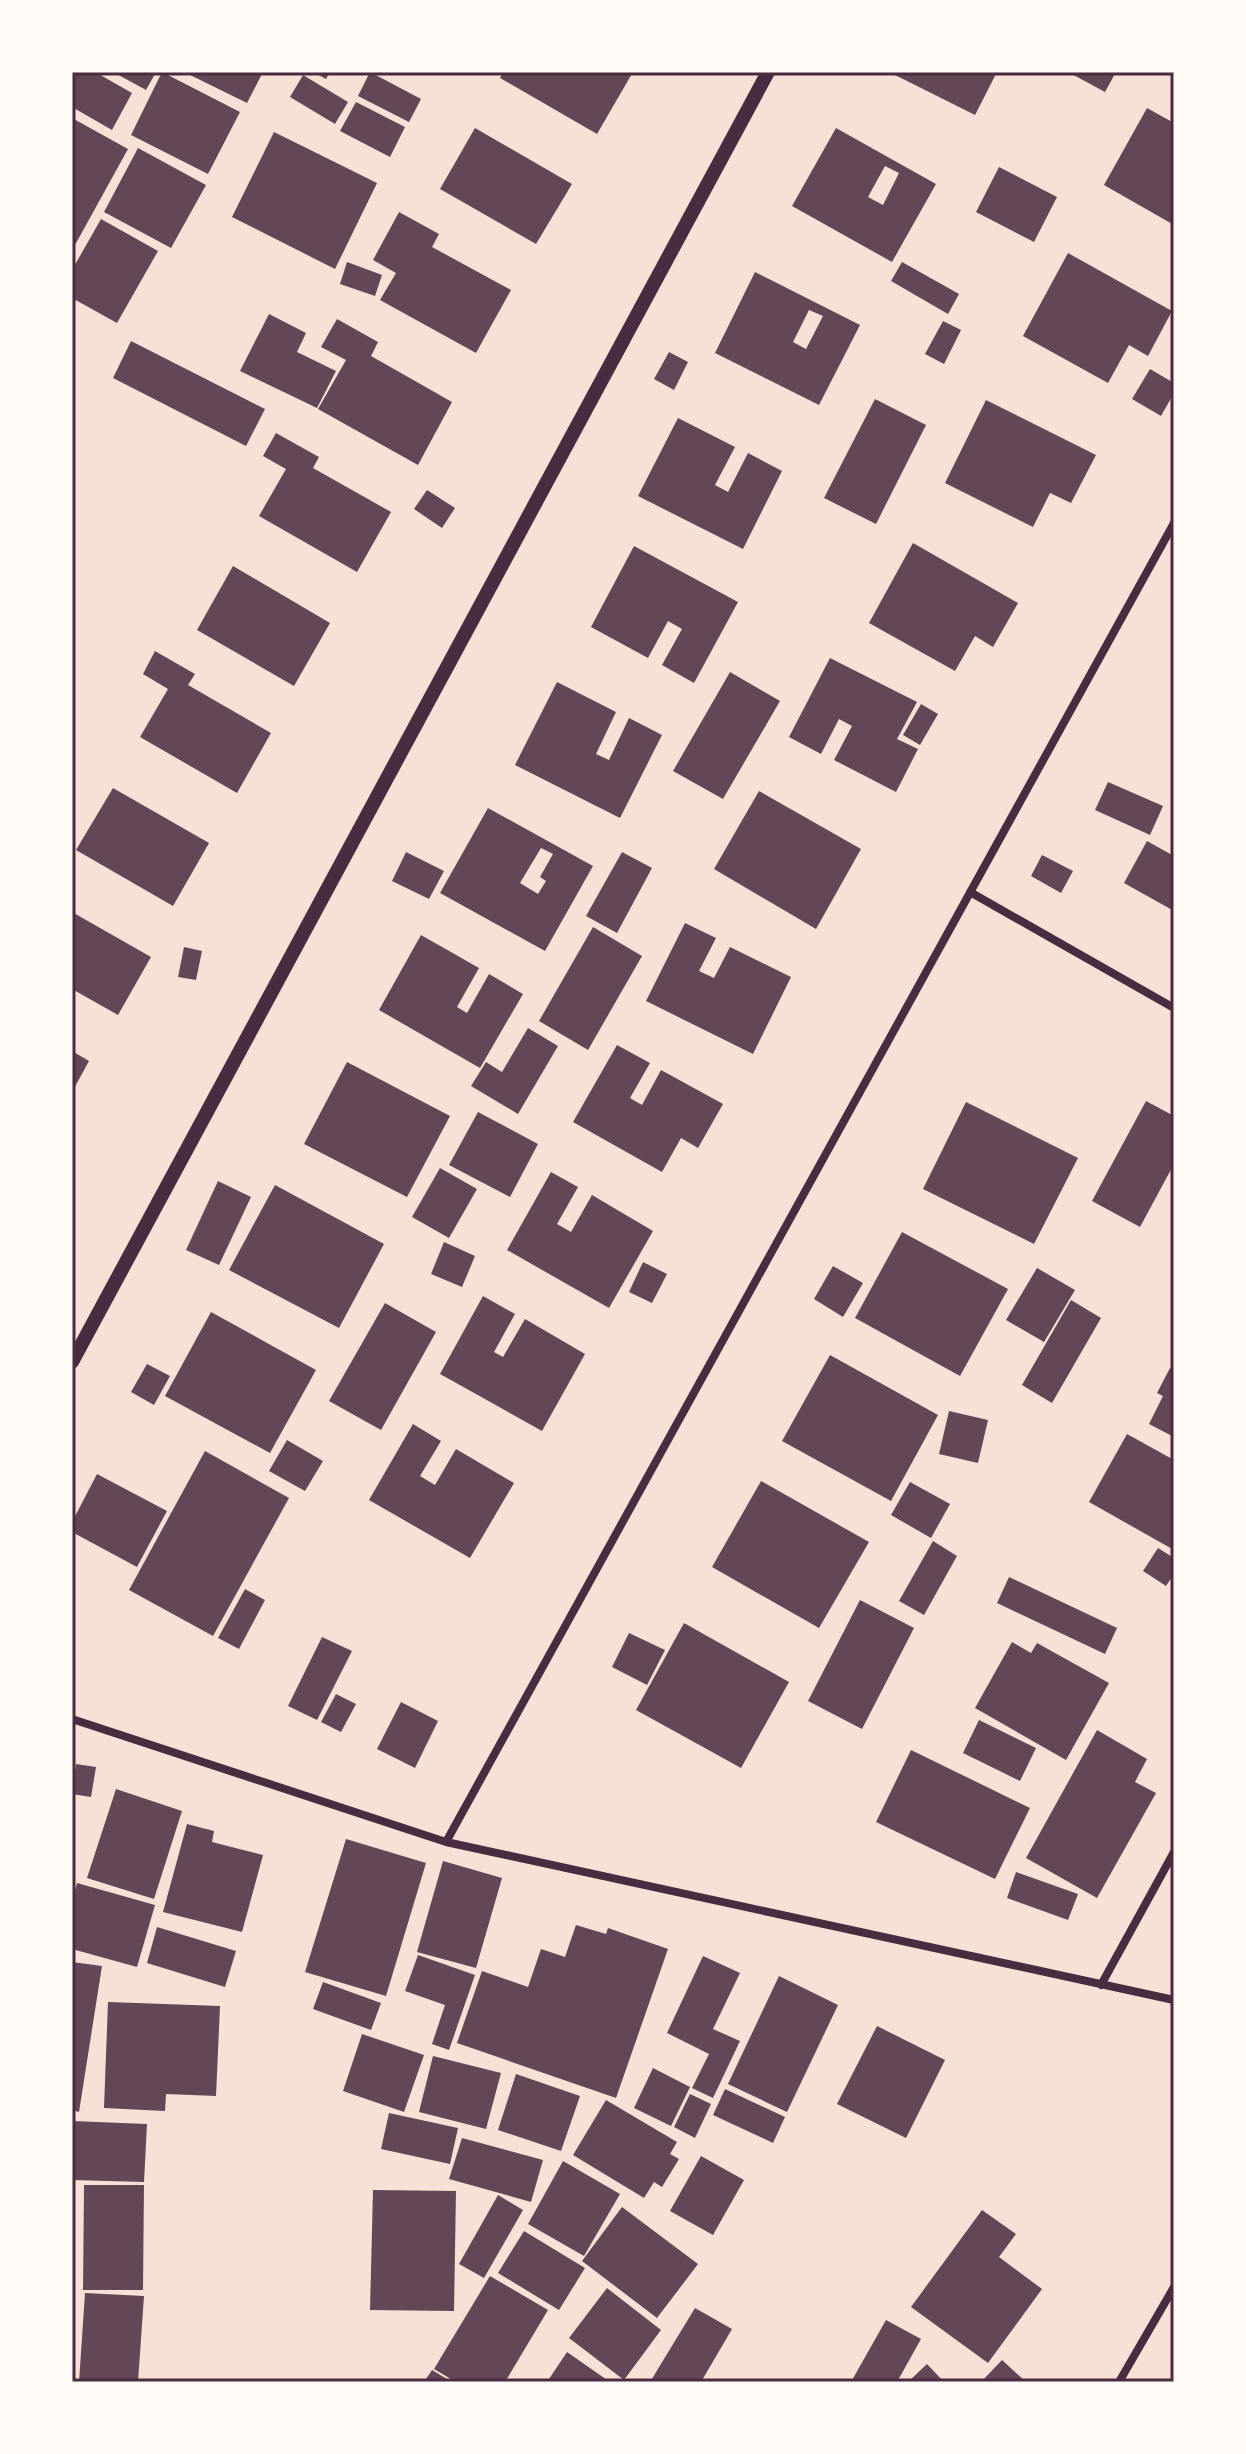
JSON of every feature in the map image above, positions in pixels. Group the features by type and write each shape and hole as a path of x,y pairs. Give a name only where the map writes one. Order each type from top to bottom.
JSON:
{"street":[{"path":"72,1362 768,72"},
{"path":"446,1842 1174,523"},
{"path":"970,892 1174,1008"},
{"path":"72,1719 446,1842 1174,2000"},
{"path":"1101,1985 1174,1852"},
{"path":"1119,2382 1174,2287"}],"building":[{"path":"72,72 95,72 132,93 112,130 72,107"},
{"path":"113,72 156,72 146,90"},
{"path":"162,72 240,112 208,174 131,135"},
{"path":"184,72 263,72 247,103"},
{"path":"313,72 330,72 326,79"},
{"path":"370,72 421,99 409,122 358,96"},
{"path":"503,72 633,72 597,134 500,78"},
{"path":"889,72 997,72 975,115"},
{"path":"1068,72 1116,72 1105,92"},
{"path":"303,75 348,102 335,124 290,97"},
{"path":"356,102 405,127 390,157 340,131"},
{"path":"1147,108 1174,123 1174,225 1104,185"},
{"path":"72,118 128,149 75,245 72,243"},
{"path":"475,128 572,184 536,244 440,189"},
{"path":"836,128 936,184 892,262 792,206","holes":["885,166 899,173 883,205 868,197"]},
{"path":"274,132 377,183 335,269 232,217"},
{"path":"138,148 206,185 171,248 104,212"},
{"path":"999,167 1057,197 1034,242 976,212"},
{"path":"399,212 439,234 432,247 511,290 476,353 380,300 396,273 373,260"},
{"path":"101,219 158,251 117,323 72,298 72,270"},
{"path":"1068,253 1172,311 1148,356 1129,345 1108,383 1023,336"},
{"path":"347,262 382,275 375,296 340,284"},
{"path":"902,262 959,294 948,314 891,281"},
{"path":"755,272 860,325 819,405 715,353","holes":["809,310 823,316 806,349 793,342"]},
{"path":"269,314 306,333 297,352 336,371 317,408 240,371"},
{"path":"337,319 378,342 371,356 452,402 418,465 318,409 346,360 321,347"},
{"path":"943,321 961,330 944,364 925,354"},
{"path":"131,341 265,409 246,446 113,378"},
{"path":"669,352 688,362 674,390 654,379"},
{"path":"1150,369 1174,383 1174,393 1161,416 1132,399"},
{"path":"875,399 926,425 876,524 824,498"},
{"path":"986,400 1096,455 1071,503 1050,493 1033,527 945,483"},
{"path":"678,418 735,447 715,485 728,492 748,453 782,471 743,549 638,496"},
{"path":"276,433 319,457 313,468 391,512 357,572 259,516 286,469 263,456"},
{"path":"427,490 455,508 442,528 414,509"},
{"path":"913,543 1018,603 993,647 975,636 955,671 869,623"},
{"path":"634,546 738,602 694,683 662,665 682,629 668,621 648,658 591,627"},
{"path":"233,566 330,623 294,686 197,630"},
{"path":"155,651 195,674 188,685 271,733 237,793 140,737 168,689 143,674"},
{"path":"830,658 917,702 897,739 918,749 896,792 834,760 852,726 839,719 821,754 789,737"},
{"path":"730,672 780,701 723,799 673,771"},
{"path":"557,682 616,712 596,754 609,760 629,718 662,735 620,818 515,765"},
{"path":"921,704 938,714 920,745 903,735"},
{"path":"1108,782 1163,806 1150,835 1095,810"},
{"path":"113,788 209,843 173,906 76,850"},
{"path":"759,791 861,849 816,929 714,869"},
{"path":"488,808 593,866 545,951 440,893","holes":["541,848 553,854 540,877 546,881 538,894 520,883"]},
{"path":"1147,841 1174,856 1174,911 1124,883"},
{"path":"406,852 444,871 429,899 392,881"},
{"path":"622,852 652,868 617,933 586,916"},
{"path":"1042,855 1073,871 1061,893 1031,876"},
{"path":"72,912 151,957 118,1015 72,989"},
{"path":"685,923 716,938 699,971 714,978 730,947 791,977 753,1054 646,1001"},
{"path":"593,927 642,956 588,1050 539,1021"},
{"path":"421,935 479,968 457,1007 467,1013 489,974 523,994 480,1068 379,1010"},
{"path":"184,947 202,951 196,980 178,977"},
{"path":"528,1028 558,1046 518,1114 471,1086 486,1062 502,1072"},
{"path":"617,1045 650,1063 630,1098 642,1105 661,1070 723,1104 698,1148 681,1138 662,1172 573,1122"},
{"path":"72,1051 89,1061 72,1092"},
{"path":"347,1062 450,1116 407,1197 304,1144"},
{"path":"1146,1101 1174,1116 1174,1164 1140,1227 1092,1201"},
{"path":"966,1102 1078,1158 1034,1244 923,1189"},
{"path":"478,1112 538,1144 510,1197 449,1165"},
{"path":"440,1168 477,1189 449,1238 412,1217"},
{"path":"551,1172 578,1187 557,1224 571,1232 592,1195 653,1231 609,1308 507,1250"},
{"path":"218,1181 251,1197 219,1265 186,1250"},
{"path":"275,1185 384,1244 339,1328 229,1270"},
{"path":"902,1232 1008,1289 960,1376 855,1318"},
{"path":"444,1242 475,1256 462,1287 431,1274"},
{"path":"643,1262 667,1274 652,1303 629,1292"},
{"path":"833,1266 863,1283 843,1317 814,1299"},
{"path":"1037,1268 1075,1290 1044,1342 1006,1320"},
{"path":"483,1296 515,1314 494,1352 503,1357 525,1319 585,1354 542,1431 440,1374"},
{"path":"1071,1300 1101,1318 1052,1403 1022,1385"},
{"path":"385,1303 436,1332 381,1430 329,1401"},
{"path":"211,1312 316,1370 270,1453 165,1396"},
{"path":"830,1355 938,1415 891,1501 782,1441"},
{"path":"147,1364 170,1376 154,1405 131,1392"},
{"path":"1170,1368 1174,1370 1174,1437 1149,1424 1163,1396 1157,1393"},
{"path":"949,1411 988,1420 978,1463 939,1454"},
{"path":"413,1424 441,1441 420,1476 435,1485 456,1449 514,1483 470,1558 369,1500"},
{"path":"1127,1434 1174,1460 1174,1550 1089,1502"},
{"path":"287,1440 323,1461 305,1491 269,1471"},
{"path":"205,1451 289,1498 213,1636 129,1590"},
{"path":"97,1474 167,1511 137,1567 72,1532 72,1522"},
{"path":"761,1481 869,1542 819,1628 712,1567"},
{"path":"910,1482 950,1504 931,1538 891,1515"},
{"path":"933,1541 957,1556 924,1615 899,1601"},
{"path":"1158,1548 1174,1558 1174,1574 1166,1586 1143,1571"},
{"path":"1009,1577 1117,1628 1105,1654 997,1603"},
{"path":"245,1589 265,1600 239,1649 218,1638"},
{"path":"860,1600 914,1628 862,1729 808,1701"},
{"path":"684,1623 789,1682 741,1768 636,1710"},
{"path":"629,1633 665,1650 647,1685 612,1667"},
{"path":"322,1637 352,1651 317,1720 288,1706"},
{"path":"1012,1642 1031,1653 1037,1643 1109,1683 1066,1760 975,1708"},
{"path":"336,1694 356,1704 341,1732 321,1722"},
{"path":"401,1702 438,1721 415,1768 377,1749"},
{"path":"979,1720 1036,1748 1020,1781 963,1753"},
{"path":"1097,1730 1147,1759 1135,1782 1156,1793 1097,1898 1026,1858"},
{"path":"911,1750 1030,1808 995,1879 876,1822"},
{"path":"76,1764 96,1767 91,1797 72,1794"},
{"path":"116,1789 182,1811 154,1899 87,1878"},
{"path":"187,1824 214,1831 212,1842 263,1855 242,1932 163,1912"},
{"path":"346,1839 426,1863 386,1996 305,1972"},
{"path":"443,1861 502,1878 476,1968 417,1952"},
{"path":"1016,1872 1078,1894 1068,1920 1007,1898"},
{"path":"77,1883 155,1905 137,1967 72,1949 72,1902"},
{"path":"576,1925 606,1934 608,1928 668,1949 616,2098 457,2043 482,1971 528,1987 541,1949 565,1957"},
{"path":"157,1927 236,1951 225,1987 147,1963"},
{"path":"418,1955 475,1975 449,2050 432,2044 445,2005 405,1991"},
{"path":"703,1956 740,1973 713,2029 740,2041 713,2098 692,2088 709,2054 667,2033"},
{"path":"72,1962 102,1966 79,2112 72,2110"},
{"path":"779,1976 838,2005 787,2112 728,2084"},
{"path":"323,1982 381,2003 371,2030 313,2009"},
{"path":"108,2002 220,2006 216,2096 166,2094 165,2111 104,2108"},
{"path":"877,2026 945,2060 906,2138 837,2104"},
{"path":"362,2034 424,2055 404,2112 343,2091"},
{"path":"433,2056 501,2073 486,2129 419,2112"},
{"path":"653,2068 690,2087 671,2126 634,2108"},
{"path":"516,2074 580,2096 561,2151 498,2130"},
{"path":"725,2089 785,2117 773,2143 713,2115"},
{"path":"690,2094 711,2104 695,2138 674,2127"},
{"path":"606,2100 677,2142 670,2154 679,2159 662,2187 654,2182 644,2198 573,2155"},
{"path":"389,2113 458,2128 450,2164 381,2149"},
{"path":"72,2121 147,2124 144,2182 72,2180"},
{"path":"462,2138 543,2160 531,2202 449,2179"},
{"path":"701,2156 744,2180 713,2235 670,2211"},
{"path":"563,2161 620,2194 584,2256 528,2224"},
{"path":"84,2185 144,2185 143,2290 83,2290"},
{"path":"373,2190 456,2191 454,2311 370,2310"},
{"path":"498,2195 523,2210 484,2278 459,2264"},
{"path":"622,2207 698,2264 657,2318 582,2261"},
{"path":"982,2210 1016,2234 999,2257 1042,2289 988,2363 911,2307"},
{"path":"524,2231 585,2268 559,2310 498,2273"},
{"path":"490,2276 548,2310 505,2382 456,2382 434,2369"},
{"path":"607,2288 661,2330 624,2380 569,2338"},
{"path":"85,2293 144,2296 138,2382 79,2382"},
{"path":"695,2308 732,2329 701,2382 650,2382"},
{"path":"886,2320 921,2339 897,2382 851,2382"},
{"path":"567,2352 610,2382 547,2382"},
{"path":"1002,2360 1026,2382 981,2382"},
{"path":"927,2364 944,2382 908,2382"},
{"path":"432,2370 452,2382 424,2382"}]}
